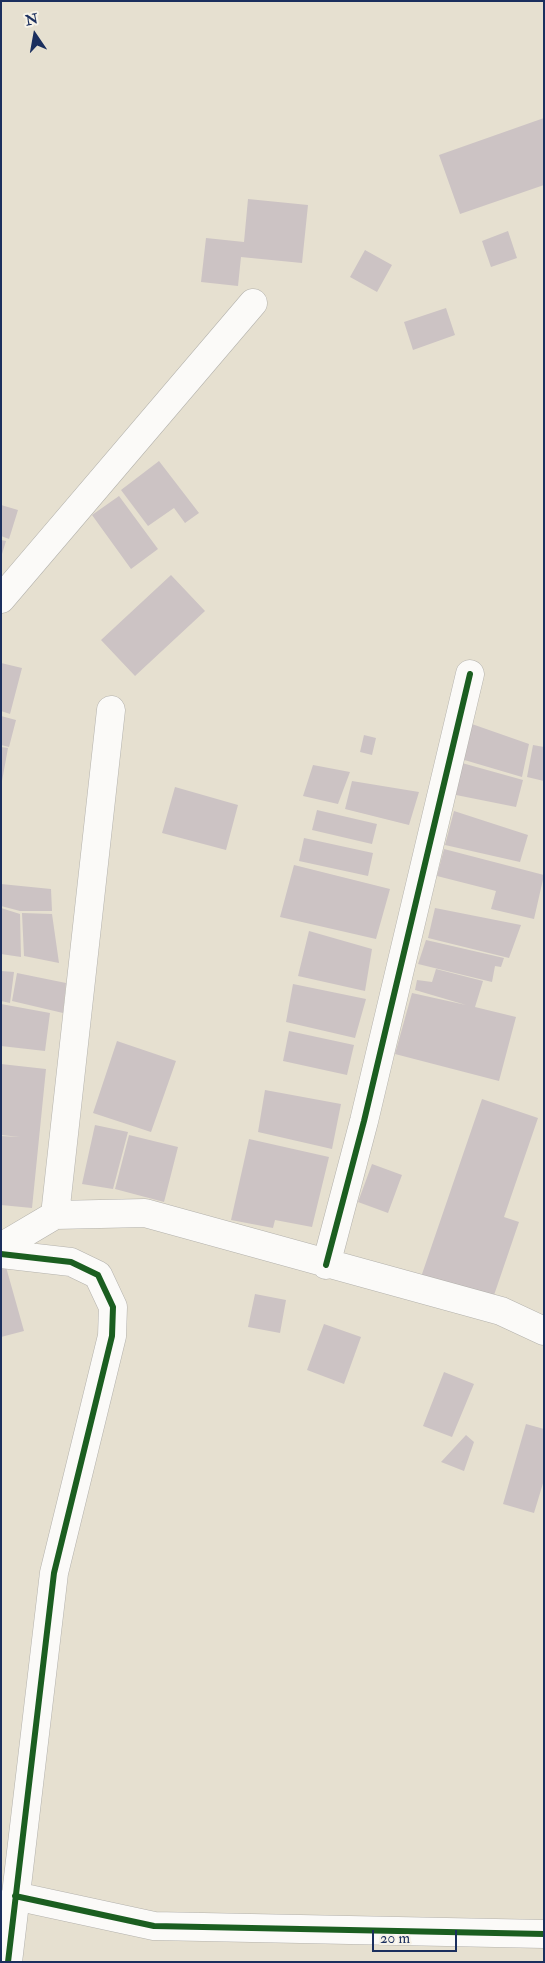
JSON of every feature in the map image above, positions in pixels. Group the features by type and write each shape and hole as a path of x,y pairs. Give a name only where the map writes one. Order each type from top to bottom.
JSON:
{"street":[{"path":"2,597 254,303"},
{"path":"326,1264 364,1121 470,674"},
{"path":"55,1215 111,710"},
{"path":"1,1247 55,1215 145,1213 294,1252 326,1264 501,1310 544,1331"},
{"path":"1,1254 71,1262 98,1275 113,1307 112,1336 54,1573 8,1962"},
{"path":"15,1896 154,1926 544,1934"}],"building":[{"path":"544,118 544,185 460,214 439,155"},
{"path":"248,199 308,205 302,263 241,257 238,286 201,282 206,238 244,242"},
{"path":"508,231 517,258 491,267 482,241"},
{"path":"365,250 392,265 377,292 350,277"},
{"path":"446,308 455,335 413,350 404,322"},
{"path":"159,461 199,513 185,523 174,508 148,526 121,490"},
{"path":"119,496 158,549 131,569 92,515"},
{"path":"1,505 18,510 9,539 1,536"},
{"path":"1,540 6,541 2,554 1,554"},
{"path":"171,575 205,611 135,676 101,640"},
{"path":"1,663 22,668 10,714 1,711"},
{"path":"1,716 16,720 9,747 1,745"},
{"path":"469,723 529,744 522,777 461,759"},
{"path":"364,735 376,738 372,755 360,752"},
{"path":"533,745 544,747 544,781 527,777"},
{"path":"1,747 8,748 2,781 1,781"},
{"path":"462,763 523,780 516,807 456,795"},
{"path":"313,765 350,772 338,804 303,796"},
{"path":"352,781 419,792 409,825 345,809"},
{"path":"175,787 238,805 226,850 162,833"},
{"path":"317,810 377,824 372,844 312,830"},
{"path":"454,811 528,835 520,862 445,845"},
{"path":"304,838 373,853 368,876 299,861"},
{"path":"444,849 544,875 534,919 491,909 496,891 437,876"},
{"path":"294,865 390,889 376,939 280,917"},
{"path":"1,884 51,889 52,911 20,911 1,906"},
{"path":"1,908 20,914 21,957 1,954"},
{"path":"435,908 521,925 509,958 428,938"},
{"path":"22,913 52,914 59,963 24,956"},
{"path":"309,931 372,949 365,991 298,976"},
{"path":"426,940 504,958 501,967 495,966 492,982 418,964"},
{"path":"436,969 483,981 475,1007 516,1017 499,1081 395,1054 412,993 466,1005 415,990 417,980 432,982"},
{"path":"1,971 14,972 10,1003 1,1001"},
{"path":"17,973 66,983 63,1013 12,1001"},
{"path":"293,984 366,999 355,1038 286,1022"},
{"path":"1,1004 50,1013 45,1051 1,1046"},
{"path":"289,1031 354,1045 347,1075 283,1061"},
{"path":"117,1041 176,1061 151,1132 93,1113"},
{"path":"1,1064 46,1069 32,1208 1,1205 1,1136 20,1137 1,1135"},
{"path":"265,1090 341,1104 332,1149 258,1132"},
{"path":"482,1099 538,1118 504,1217 519,1222 492,1301 421,1277"},
{"path":"95,1125 128,1132 113,1189 82,1184"},
{"path":"129,1135 178,1147 164,1202 115,1189"},
{"path":"249,1139 329,1157 312,1227 275,1220 273,1228 231,1220"},
{"path":"372,1164 402,1175 388,1213 358,1202"},
{"path":"1,1267 6,1267 24,1331 1,1337"},
{"path":"255,1294 286,1300 280,1333 248,1327"},
{"path":"324,1324 361,1337 344,1384 307,1370"},
{"path":"444,1372 474,1384 452,1437 423,1426"},
{"path":"526,1424 544,1429 544,1480 534,1513 503,1504"},
{"path":"466,1435 474,1442 464,1471 441,1462"}],"cycle path":[{"path":"326,1265 364,1121 470,674"},
{"path":"1,1254 71,1262 98,1275 113,1307 112,1336 54,1573 8,1962"},
{"path":"15,1896 154,1926 544,1934"}]}
